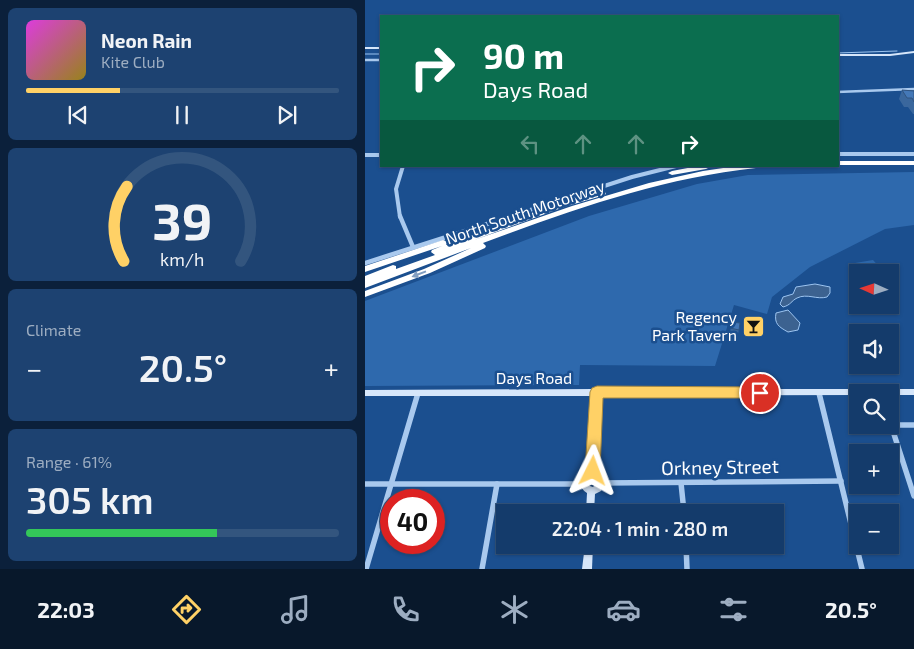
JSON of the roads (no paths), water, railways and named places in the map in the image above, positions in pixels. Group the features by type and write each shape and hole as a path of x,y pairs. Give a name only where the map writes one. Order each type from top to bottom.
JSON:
{"highway":[{"path":"839,159 914,158"},
{"path":"839,163 914,163"},
{"name":"North South Motorway","path":"365,278 496,228 634,182 703,167"},
{"name":"North South Motorway","path":"365,285 510,230 665,180 750,167"},
{"path":"365,269 473,232 496,228"},
{"path":"365,294 445,263 500,238 510,230"}],"street":[{"path":"365,48 380,48"},
{"path":"839,55 890,55 914,52"},
{"path":"365,60 380,60"},
{"path":"839,92 914,89"},
{"path":"839,154 914,154"},
{"path":"365,155 380,155"},
{"path":"403,167 396,182 396,204 413,248"},
{"path":"648,167 651,171"},
{"path":"365,263 651,171 671,167"},
{"path":"593,475 597,392"},
{"name":"Days Road","path":"365,393 914,392"},
{"path":"819,393 862,569"},
{"path":"366,569 418,394"},
{"path":"899,425 914,425"},
{"path":"893,434 914,496"},
{"path":"593,475 597,477 599,484 596,489 585,488 586,478 593,475"},
{"name":"Orkney Street","path":"599,484 841,481"},
{"path":"681,483 683,504"},
{"path":"365,484 584,484"},
{"path":"482,569 497,484"},
{"path":"590,504 591,490"},
{"path":"587,569 588,554"},
{"path":"686,554 687,569"}],"waterway":[{"path":"839,53 897,51"},
{"path":"365,54 380,54"}],"place":[{"name":"Regency Park Tavern","path":"753,326"}]}
